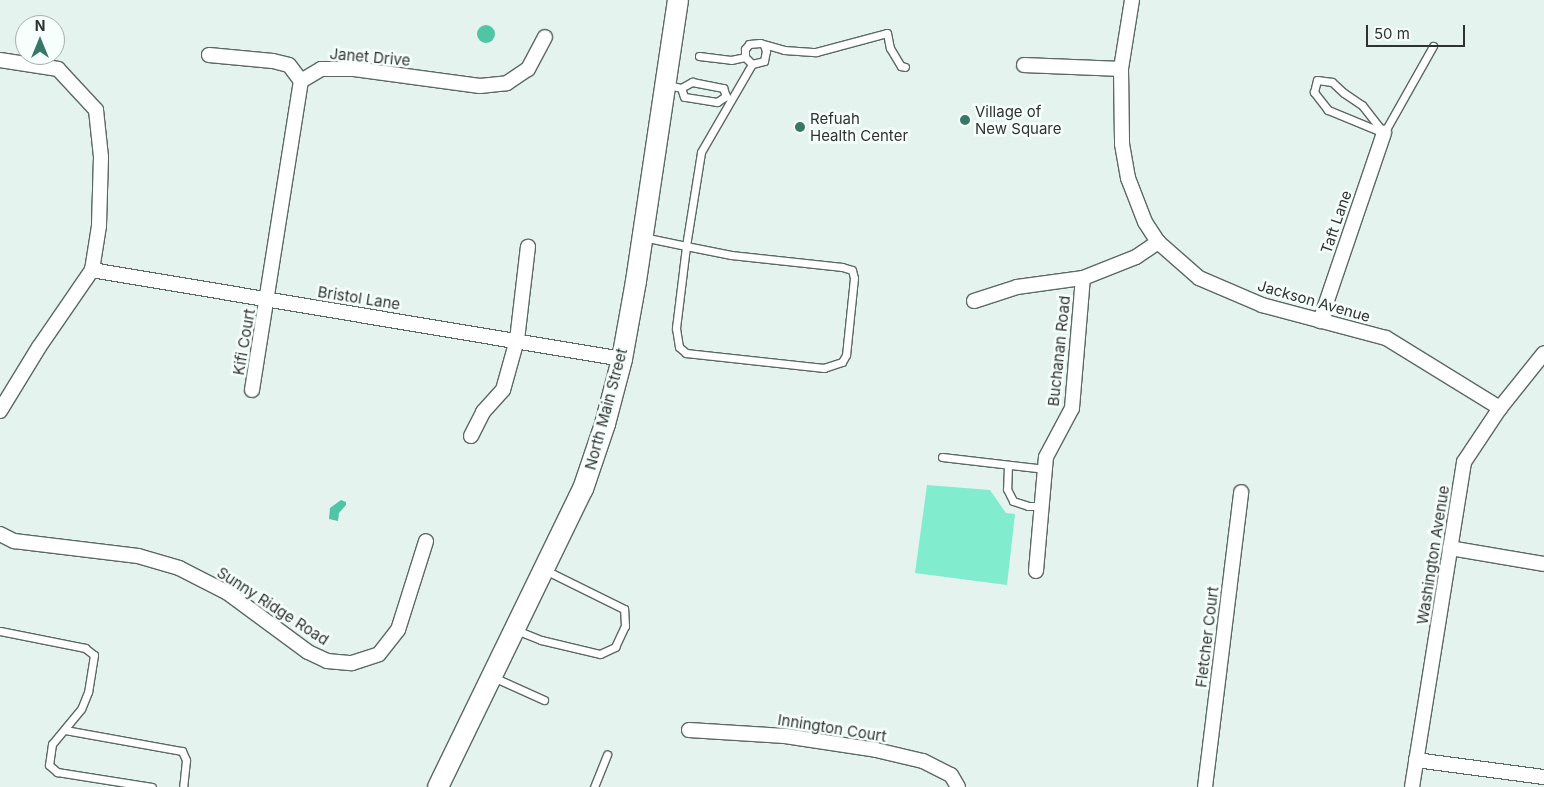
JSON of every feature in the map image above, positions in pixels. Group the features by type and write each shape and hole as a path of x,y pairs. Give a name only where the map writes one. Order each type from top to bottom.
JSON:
{"main road":[{"name":"North Main Street","path":"438,787 583,489 605,424 622,358 643,237 673,86 678,0"}],"street":[{"name":"Jackson Avenue","path":"1132,0 1122,69 1122,144 1128,178 1145,222 1158,242 1199,278 1262,305 1386,338 1500,408"},
{"name":"Janet Drive","path":"301,80 321,69 354,69 480,86 507,83 528,69 545,37"},
{"path":"209,55 273,61 288,65 301,80 268,299"},
{"path":"0,60 58,69 96,110 102,157 99,226 92,270 39,347 0,411"},
{"path":"1024,65 1122,69"},
{"name":"Taft Lane","path":"1320,321 1384,133"},
{"path":"974,301 1017,287 1083,278 1136,257 1158,242"},
{"path":"471,436 483,412 502,390 517,340 528,247"},
{"name":"Bristol Lane","path":"92,270 622,358"},
{"name":"Buchanan Road","path":"1036,571 1046,458 1072,408 1083,278"},
{"name":"Kifi Court","path":"252,390 268,299"},
{"name":"Washington Avenue","path":"1412,787 1464,462 1500,408 1544,353"},
{"name":"Fletcher Court","path":"1205,787 1241,492"},
{"name":"Sunny Ridge Road","path":"0,534 14,541 138,556 179,568 228,593 308,652 327,660 352,663 379,654 398,630 426,541"},
{"path":"1450,548 1544,564"},
{"name":"Innington Court","path":"689,730 786,736 876,750 923,761 951,775 958,787"},
{"path":"1416,760 1544,777"}],"lane":[{"path":"752,64 745,57 745,49 754,42 784,50 816,52 887,33 890,48 901,66 904,67"},
{"path":"643,237 686,246 731,255 842,267 852,270 854,278 846,355 842,362 824,368 686,353 678,347 676,328 686,246 701,152 729,97 752,64 764,61 766,51 764,45"},
{"path":"1384,133 1434,46"},
{"path":"699,56 731,60 745,57"},
{"path":"1317,80 1332,82 1362,105 1384,133 1328,110 1314,92 1317,80"},
{"path":"673,86 692,82 723,88 729,97"},
{"path":"673,86 684,97 718,102 729,97"},
{"path":"942,457 1045,470"},
{"path":"1008,465 1007,489 1014,501 1028,506 1042,506"},
{"path":"515,630 541,640 600,654 615,647 625,626 624,609 545,570"},
{"path":"0,631 85,648 94,655 88,692 81,709 52,744 49,765 57,772 152,787"},
{"path":"492,677 544,700"},
{"path":"65,730 182,750 186,760 183,787"},
{"path":"594,787 607,754"}],"shaded area":[{"path":"482,25 490,25 495,30 493,41 482,43 477,38 477,30"},
{"path":"927,485 990,490 1006,513 1015,514 1007,585 915,573"},
{"path":"341,500 346,502 346,505 339,513 338,521 329,519 330,508"}],"place":[{"name":"Village of New Square","path":"965,120"},
{"name":"Refuah Health Center","path":"800,127"}]}
